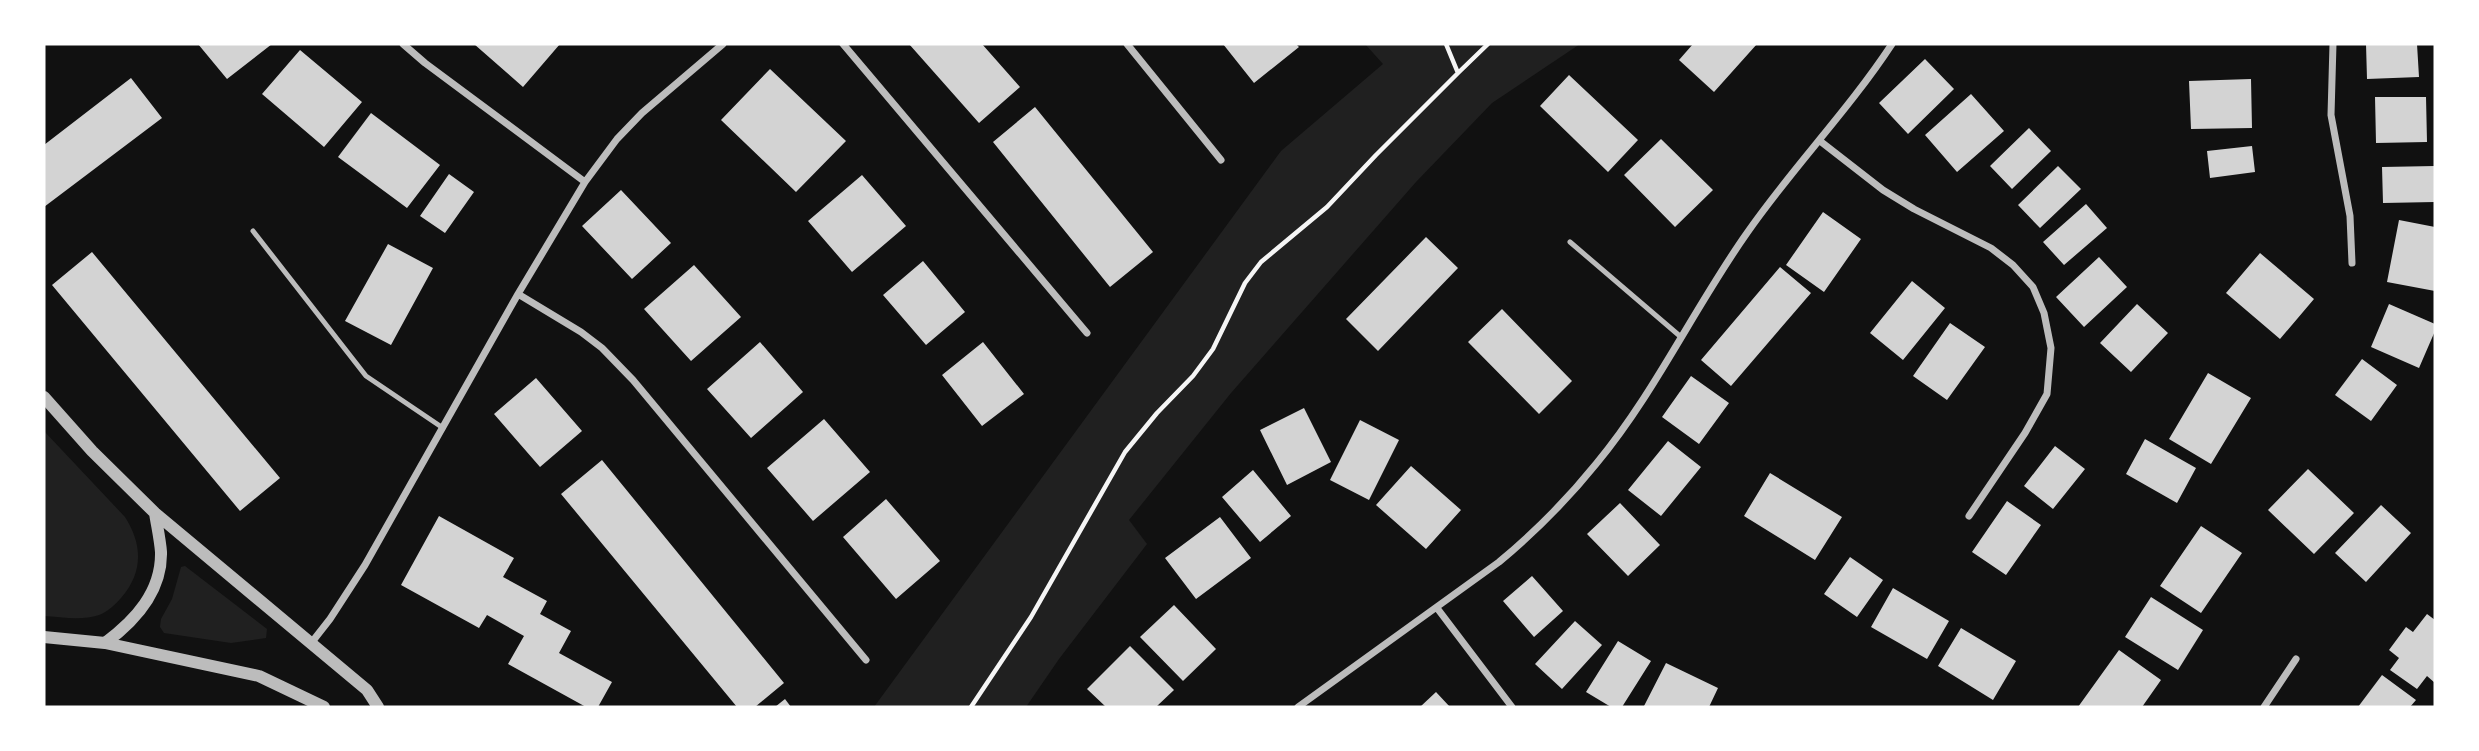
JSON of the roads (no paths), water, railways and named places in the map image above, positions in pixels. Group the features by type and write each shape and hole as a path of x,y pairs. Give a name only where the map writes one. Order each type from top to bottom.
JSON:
{"street":[{"path":"403,44 436,72 585,182"},
{"path":"312,642 330,620 365,565 518,294 585,182 617,139 642,113 723,44"},
{"path":"843,44 1087,333"},
{"path":"1127,44 1221,159"},
{"path":"1298,707 1437,608 1525,540 1560,506 1598,463 1640,403 1744,236 1769,201 1868,80 1892,44"},
{"path":"2333,44 2331,115 2350,216 2352,263"},
{"path":"1820,141 1883,190 1914,209 1992,248 2013,265 2033,287 2044,313 2051,348 2047,394 2025,433 1969,516"},
{"path":"518,294 581,332 602,348 633,380 866,660"},
{"path":"44,397 92,451 155,513 312,642 367,690 378,707"},
{"path":"105,643 132,621 145,606 158,582 161,553 155,513"},
{"path":"1437,608 1512,707"},
{"path":"44,637 105,643 259,677 324,707"},
{"path":"2264,707 2296,659"}],"lane":[{"path":"253,231 366,376 443,428"},
{"path":"1570,242 1681,337"}]}
